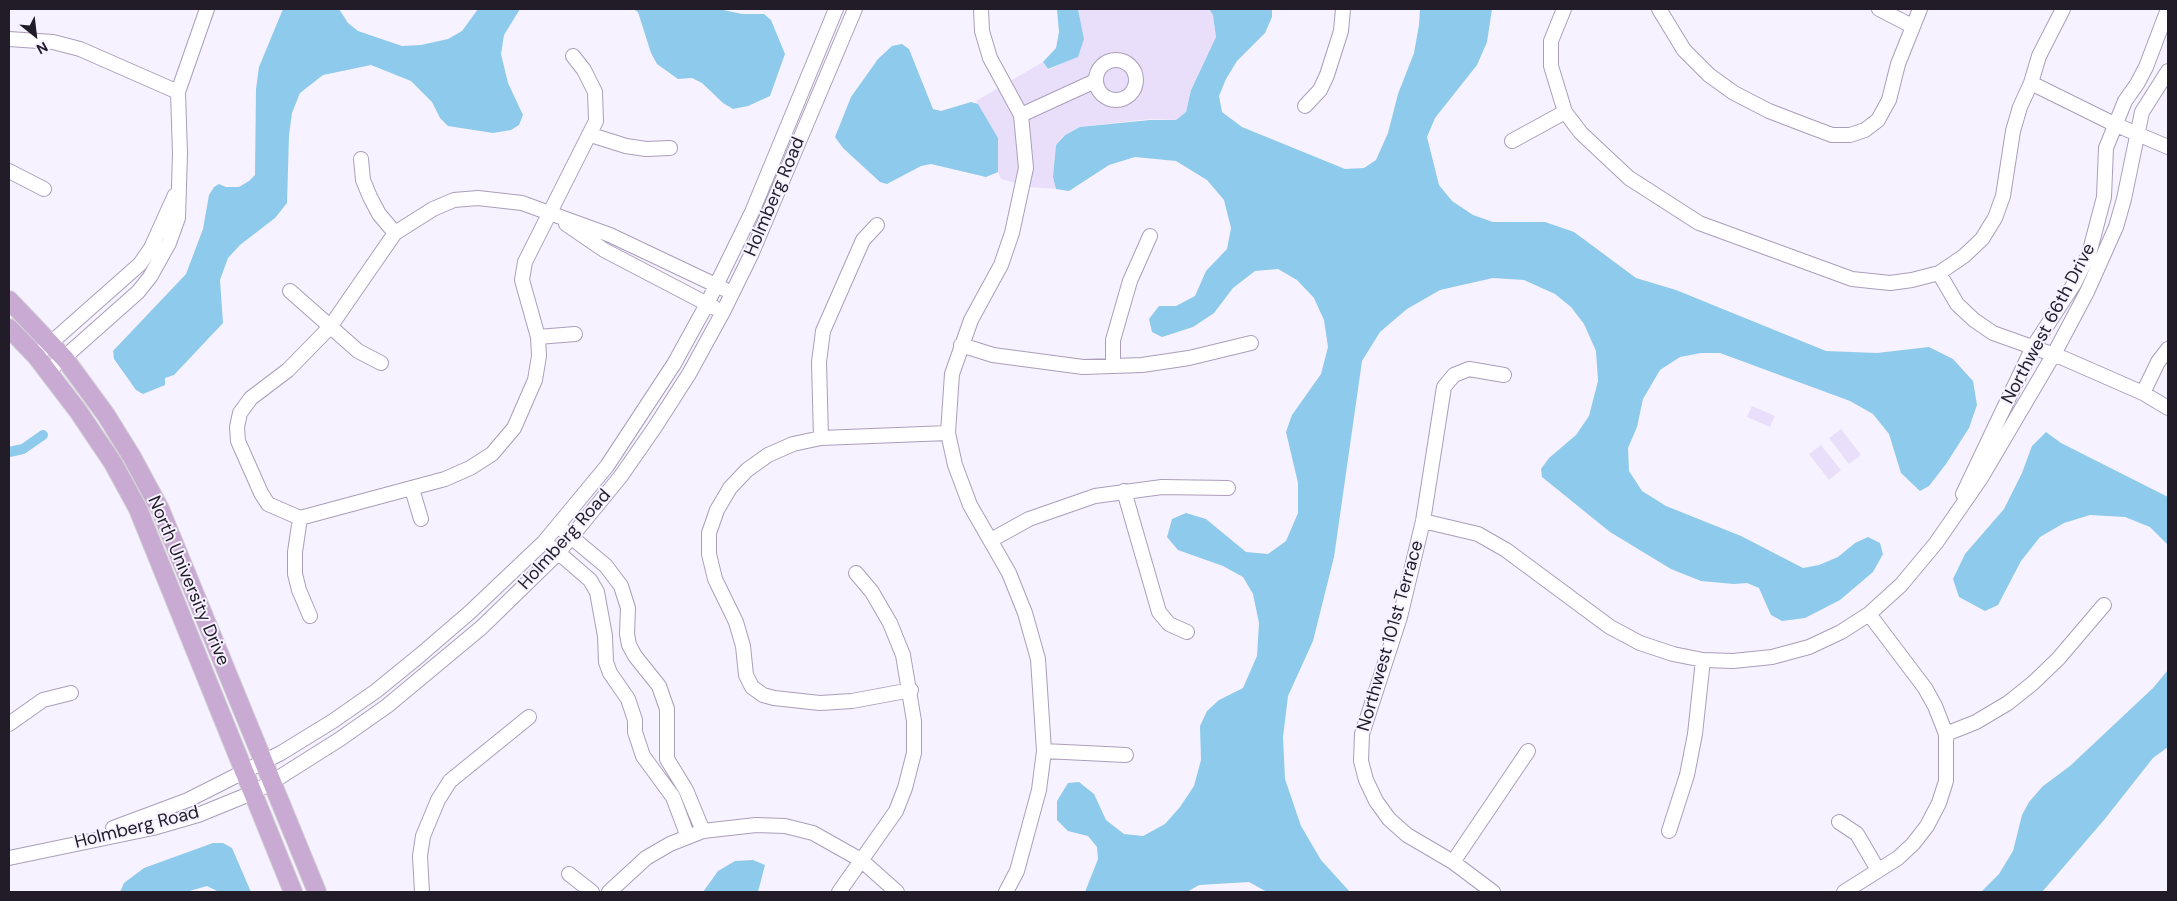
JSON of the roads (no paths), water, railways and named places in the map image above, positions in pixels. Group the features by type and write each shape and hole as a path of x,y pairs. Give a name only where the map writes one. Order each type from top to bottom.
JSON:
{"main road":[{"name":"North University Drive","path":"9,300 65,359 119,435 160,509 317,892"},
{"name":"North University Drive","path":"9,328 48,371 98,440 138,508 293,892"}],"street":[{"path":"48,371 65,359 126,305 150,277 169,243 178,218 178,92 207,9"},
{"name":"Holmberg Road","path":"55,848 179,804 244,773 325,726 376,691 470,613 544,542 613,458 674,364 707,304 755,204 836,9"},
{"name":"Holmberg Road","path":"9,858 153,828 198,815 252,793 272,782 340,739 387,706 482,627 558,553 620,476 655,427 723,312 751,255 855,9"},
{"path":"981,9 982,30 990,58 1021,114 1026,168 1012,233 1001,265 971,320 952,374 948,433 955,465 970,505 1009,573 1025,614 1038,660 1044,751 1039,790 1017,871 1006,892"},
{"path":"1305,106 1320,90 1327,75 1341,31 1343,9"},
{"path":"1564,9 1551,42 1551,66 1565,112 1581,133 1628,178 1700,223 1852,279 1890,283 1939,273 1964,256 1982,239 1995,218 2003,196 2015,123 2020,106 2031,83 2039,56 2063,9"},
{"path":"1659,9 1684,50 1709,74 1734,94 1769,111 1832,135 1850,135 1865,130 1878,120 1889,100 1898,64 1920,9"},
{"path":"1879,9 1912,26"},
{"name":"Northwest 66th Drive","path":"1951,522 1972,472 2033,347 2074,284 2089,254 2104,197 2106,148 2114,124 2125,101 2146,67 2168,9"},
{"path":"9,38 53,42 80,49 178,92"},
{"path":"573,56 584,70 595,92 596,121 591,134 549,212 525,262 522,280 538,337 538,356 535,380 514,428 492,454 470,468 445,479 412,489 300,518 281,511 268,504 264,499 238,440 237,427 240,413 251,398 288,370 330,327 395,233 433,209 454,200 502,199 522,203 549,212 610,235 733,292"},
{"name":"Northwest 66th Drive","path":"1423,521 1478,534 1499,546 1610,627 1640,643 1673,654 1703,660 1733,661 1772,657 1809,647 1841,632 1869,614 1917,566 1951,522 1981,478 2054,354 2090,286 2116,227 2142,112 2168,71"},
{"path":"1021,114 1095,81"},
{"path":"2031,83 2114,124 2168,147"},
{"path":"1512,142 1565,112"},
{"path":"591,134 626,146 646,149 670,148"},
{"path":"361,159 363,180 370,198 379,214 395,233"},
{"path":"9,172 44,188"},
{"path":"36,356 140,264 151,248 167,217 179,182"},
{"path":"549,212 604,250 723,312"},
{"path":"821,438 819,362 823,331 863,240 877,225"},
{"path":"1113,366 1113,340 1130,281 1150,236"},
{"path":"1939,273 1957,304 1974,320 1993,333 2054,354 2143,393 2168,408"},
{"path":"290,291 358,350 381,363"},
{"path":"538,337 575,334"},
{"path":"961,345 993,355 1084,367 1142,365 1190,358 1251,343"},
{"path":"2143,393 2158,362 2168,349"},
{"name":"Northwest 101st Terrace","path":"1493,892 1454,862 1407,835 1389,820 1376,801 1366,780 1361,760 1364,726 1400,617 1423,521 1444,388 1454,375 1468,370 1504,375"},
{"path":"910,690 852,701 820,703 774,698 763,695 752,687 746,675 743,646 736,622 715,579 709,554 709,533 717,510 730,488 747,470 768,455 784,448 821,438 948,433"},
{"path":"991,540 1029,519 1065,505 1124,491 1162,487 1228,488"},
{"path":"412,489 421,519"},
{"path":"1124,491 1159,612 1169,624 1187,632"},
{"path":"300,518 295,552 295,574 299,590 310,616"},
{"path":"558,525 606,566 621,586 628,608 627,634 629,645 635,656 660,686 667,709 667,759 686,790 703,831"},
{"path":"544,542 590,580 597,592 605,636 606,662 610,673 628,699 635,720 635,732 643,756 670,791 688,837"},
{"path":"839,892 896,810 905,788 914,753 914,721 903,655 890,624 872,592 856,572"},
{"path":"1946,734 1976,722 2008,703 2033,683 2058,659 2104,605"},
{"path":"1844,892 1914,844 1928,826 1946,782 1946,734 1935,706 1925,688 1869,614"},
{"path":"1669,831 1687,775 1695,734 1703,660"},
{"path":"9,724 42,700 71,693"},
{"path":"422,892 420,856 423,836 438,800 450,781 529,717"},
{"path":"1044,751 1126,755"},
{"path":"1454,862 1528,751"},
{"path":"1839,822 1857,834 1878,870"},
{"path":"609,892 646,858 688,837 703,831 756,825 785,826 813,833 861,860 897,892"},
{"path":"569,874 592,892"}],"water":[{"path":"283,9 339,9 348,23 358,31 402,46 421,45 448,39 462,31 478,9 520,9 504,35 501,54 508,83 523,115 519,125 511,130 493,133 448,126 440,118 432,102 411,81 371,65 323,75 300,93 292,113 289,135 287,203 275,218 240,245 228,258 220,280 223,323 174,375 165,378 165,385 143,394 136,390 114,359 113,351 186,274 203,229 209,195 214,187 219,184 226,187 239,187 255,175 256,89 259,67"},
{"path":"633,9 719,9 742,14 764,14 771,20 785,54 770,96 748,106 733,109 723,103 702,83 692,78 678,79 657,64 651,53 638,12"},
{"path":"1057,9 1078,9 1084,39 1078,57 1048,69 1043,62 1056,48 1059,32"},
{"path":"1209,9 1272,9 1272,17 1265,33 1237,61 1226,79 1219,96 1222,112 1242,127 1345,169 1364,168 1376,160 1388,133 1398,94 1414,53 1420,9 1492,9 1487,42 1477,65 1435,118 1427,137 1439,185 1452,201 1473,215 1493,222 1545,222 1574,232 1636,278 1676,290 1826,351 1877,353 1929,347 1953,359 1973,381 1977,405 1969,428 1946,464 1929,486 1920,491 1901,473 1889,434 1873,414 1850,401 1720,353 1701,353 1680,357 1660,370 1643,399 1637,427 1628,448 1629,471 1642,491 1666,506 1741,536 1803,568 1819,565 1838,557 1855,543 1868,537 1880,543 1883,554 1873,572 1840,600 1805,618 1782,621 1771,615 1759,588 1747,583 1734,584 1701,581 1671,569 1610,532 1542,477 1541,469 1549,458 1576,435 1589,416 1598,381 1596,351 1584,324 1571,307 1555,294 1524,280 1493,278 1440,290 1407,309 1380,332 1362,361 1334,557 1313,641 1288,696 1283,737 1285,779 1301,826 1321,860 1350,892 1267,892 1249,882 1199,885 1187,892 1085,892 1098,859 1097,847 1088,836 1068,831 1057,820 1057,801 1068,783 1079,782 1094,794 1106,820 1124,834 1143,836 1165,824 1180,807 1194,786 1201,760 1200,726 1207,711 1219,700 1243,688 1257,656 1259,623 1253,594 1243,577 1223,566 1178,550 1167,537 1172,519 1186,513 1206,519 1246,552 1268,554 1286,541 1298,513 1298,483 1286,432 1292,415 1321,374 1328,347 1324,320 1314,298 1297,280 1278,269 1255,271 1233,288 1214,313 1193,327 1162,337 1152,332 1149,319 1159,306 1176,306 1195,296 1206,271 1227,249 1231,228 1224,200 1207,180 1176,161 1135,157 1109,165 1069,191 1056,189 1053,177 1056,145 1065,135 1080,127 1150,120 1176,120 1186,112 1191,90 1216,37 1213,15"},
{"path":"902,44 909,49 933,109 941,111 971,102 978,104 998,138 998,172 986,177 931,164 921,166 887,184 880,182 843,148 835,137 851,97 878,59 892,46"},
{"path":"2046,432 2061,443 2168,497 2168,545 2150,527 2125,517 2090,515 2064,523 2040,537 2021,561 1998,605 1985,611 1959,597 1953,579 1965,554 2004,509 2022,473 2032,446"},
{"path":"2168,670 2168,747 2153,758 2104,820 2042,892 1981,892 1999,874 2013,851 2022,815 2029,802 2043,786 2070,766 2153,688"},
{"path":"213,843 223,843 232,848 251,892 219,892 207,886 186,892 120,892 124,883 144,868"},
{"path":"753,860 765,865 758,892 703,892 718,871 735,861"}],"waterway":[{"path":"9,452 23,449 43,435"}]}
